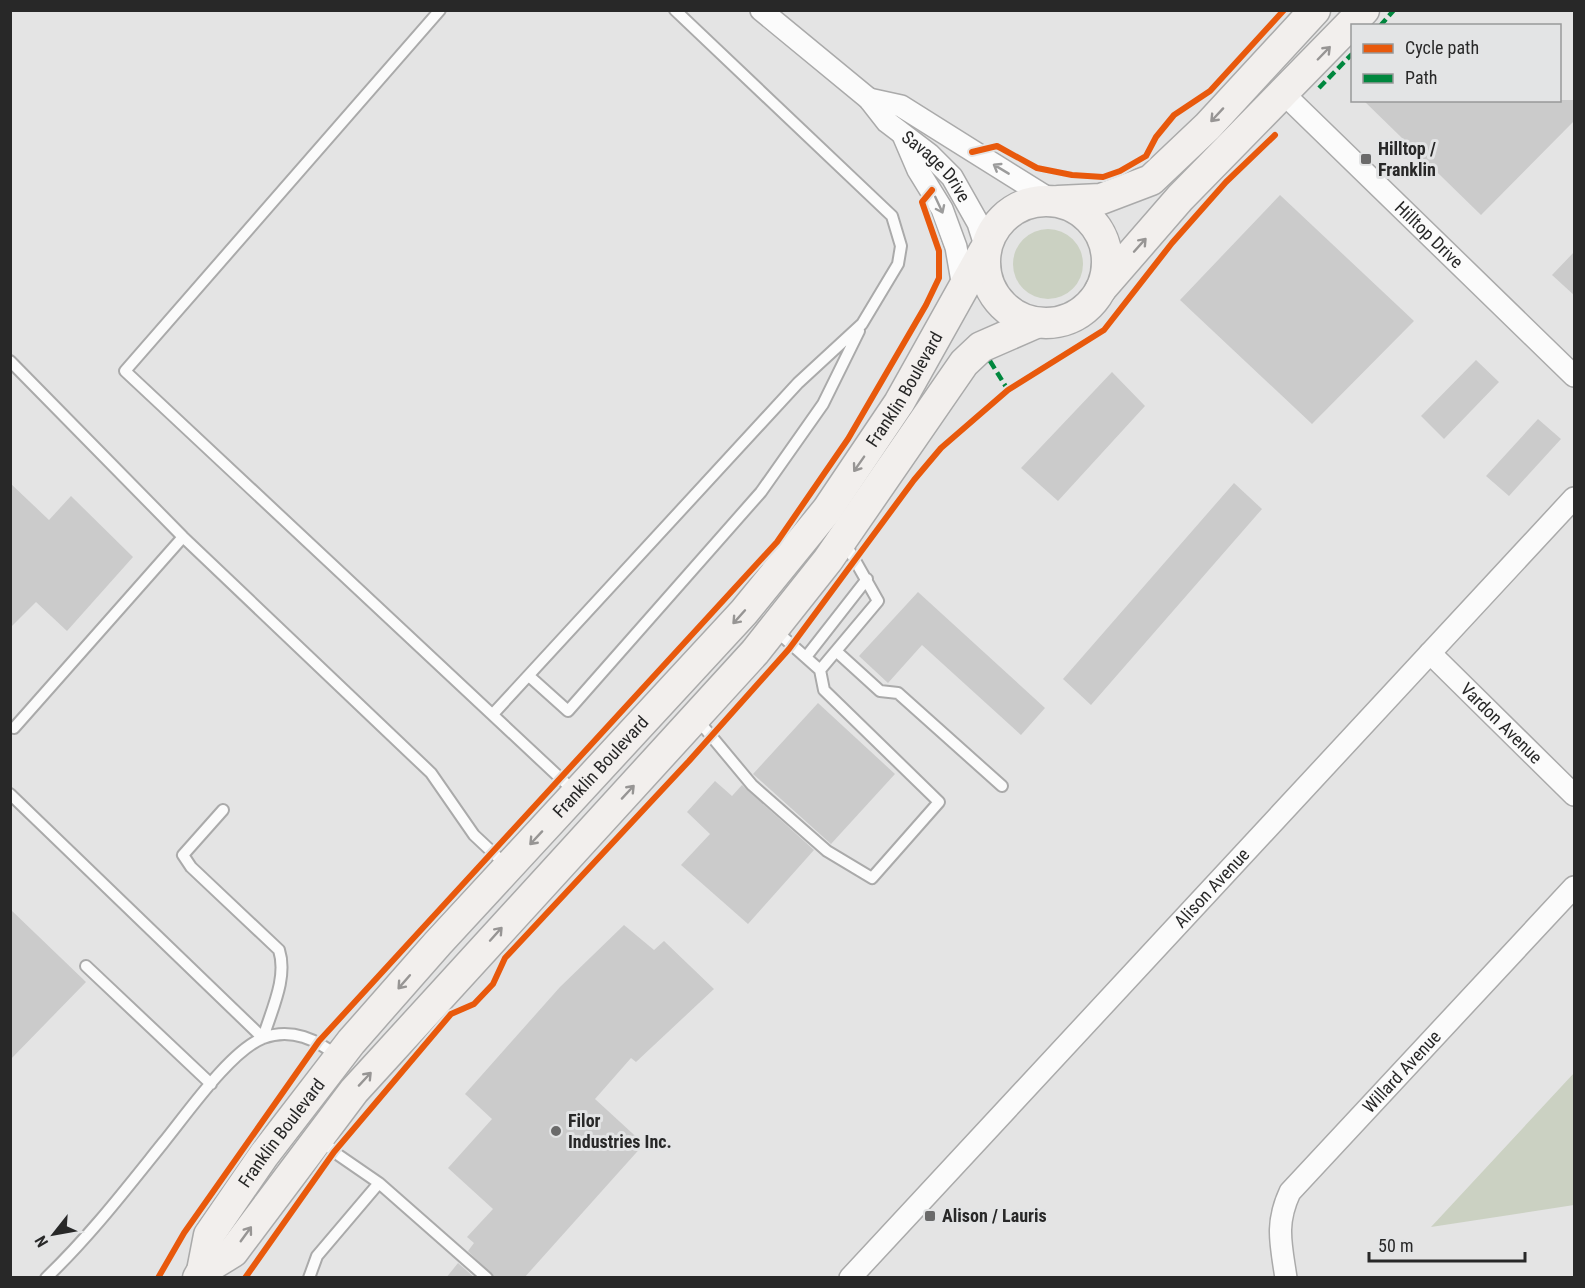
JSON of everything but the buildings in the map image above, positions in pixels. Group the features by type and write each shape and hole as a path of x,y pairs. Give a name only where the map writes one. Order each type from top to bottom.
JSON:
{"main road":[{"path":"1315,10 1208,126 1151,180 1101,199 1054,200 1017,208 1003,218 984,248 985,269 990,288 1001,304 1017,316 1036,323 1056,323 1074,317 1090,305 1101,289 1180,198 1364,10"},
{"path":"1054,200 1087,216 1099,232 1106,260 1101,289"},
{"name":"Franklin Boulevard","path":"200,1274 209,1235 264,1155 339,1057 438,943 744,612 827,510 898,403 984,248"},
{"name":"Franklin Boulevard","path":"200,1274 233,1252 319,1135 405,1033 697,718 774,629 843,540 964,363 981,347 1036,323"}],"street":[{"name":"Savage Drive","path":"765,12 869,99 887,122 952,177 974,214 984,248"},
{"name":"Hilltop Drive","path":"1284,94 1575,376"},
{"name":"Savage Drive","path":"869,99 900,106 1054,200"},
{"path":"903,135 918,170 942,209 956,247 963,286"},
{"name":"Alison Avenue","path":"850,1278 1575,498"},
{"name":"Vardon Avenue","path":"1430,653 1575,795"},
{"name":"Willard Avenue","path":"1286,1278 1279,1235 1281,1212 1290,1192 1575,887"}],"lane":[{"path":"440,10 125,370 577,794"},
{"path":"529,676 568,711 761,492 823,404 862,324 898,264 902,246 892,216 675,10"},
{"path":"493,714 798,383 862,324"},
{"path":"10,362 183,537 431,773 474,835 509,867"},
{"path":"14,728 183,537"},
{"path":"820,670 878,601 843,540"},
{"path":"806,657 867,579"},
{"path":"697,718 752,785 827,851 872,878 939,802 824,690 820,670 774,629"},
{"path":"836,651 880,691 898,693 1002,786"},
{"path":"10,794 263,1038"},
{"path":"223,810 183,855 191,867 279,950 283,964 282,976 263,1038"},
{"path":"86,966 211,1084"},
{"path":"46,1278 136,1176 232,1061 263,1038 281,1035 300,1035 319,1041 339,1057"},
{"path":"319,1135 334,1152 379,1183 487,1278"},
{"path":"309,1278 317,1256 379,1183"}],"green space":[{"path":"1048,229 1067,235 1077,245 1083,264 1077,283 1067,293 1048,299 1029,293 1019,283 1013,264 1019,245 1029,235"},
{"path":"1574,1073 1574,1205 1431,1227"}],"marked path":[{"path":"1382,24 1394,10"},
{"path":"1319,88 1351,55"},
{"path":"990,361 1008,390"}],"cycle path":[{"path":"972,152 997,146 1037,168 1072,175 1103,177 1120,171 1146,156 1156,137 1174,115 1210,91 1284,10"},
{"path":"245,1278 334,1152 451,1014 474,1004 493,984 505,958 689,761 789,649 914,480 941,448 1008,390 1104,330 1172,243 1226,182 1275,135"},
{"path":"158,1278 184,1233 319,1041 777,542 848,439 926,305 939,278 939,251 922,202 932,190"}],"place":[{"name":"Hilltop / Franklin","path":"1366,159"},
{"name":"Filor Industries Inc.","path":"556,1131"},
{"name":"Alison / Lauris","path":"930,1216"}]}
